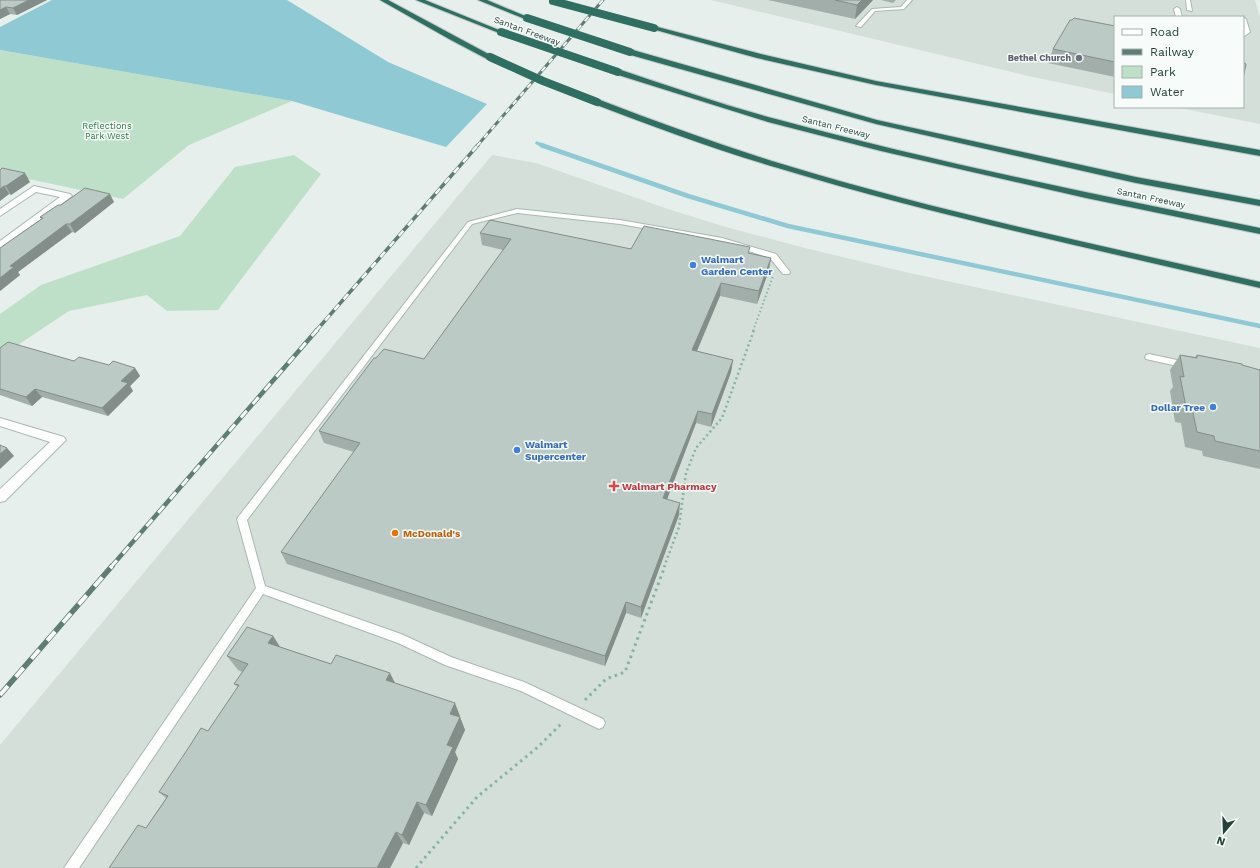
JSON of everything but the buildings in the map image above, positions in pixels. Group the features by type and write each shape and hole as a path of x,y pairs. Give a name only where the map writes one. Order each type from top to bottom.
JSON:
{"highway":[{"path":"383,0 451,38 490,57 597,102 687,136 806,174 915,204 1260,285"},
{"name":"Santan Freeway","path":"418,0 500,32 618,72 771,120 884,149 1086,195 1260,231"},
{"name":"Santan Freeway","path":"481,0 527,18 630,52 766,92 876,122 1136,180 1260,203"},
{"path":"551,1 760,56 876,83 1260,154"}],"street":[{"path":"0,213 34,189 67,196 0,246"},
{"path":"0,422 60,440 0,497"}],"lane":[{"path":"859,26 874,10 902,8 910,0"},
{"path":"1188,0 1190,10"},
{"path":"1177,9 1179,16"},
{"path":"1244,26 1247,32 1244,34"},
{"path":"71,868 261,589 242,519 470,223 517,211 620,222 722,240 773,256 786,272"},
{"path":"1149,357 1193,366"},
{"path":"261,589 401,639 449,662 524,687 599,724"}],"path":[{"path":"416,868 477,798 538,747 606,679 625,672 636,646 679,527 686,473 696,448 722,418 766,293 776,270 786,272"}],"shaded area":[{"path":"711,0 1255,0 1260,17 1260,124 1180,108 1244,108 1244,16 1114,16 1114,94 1028,76"},
{"path":"492,155 536,163 671,210 726,227 801,247 905,272 1260,348 1260,868 0,868 0,745"}],"green space":[{"name":"Reflections Park West","path":"0,50 292,101 189,145 123,199 0,173"},
{"path":"294,155 321,174 218,310 167,311 147,295 69,311 0,357 0,314 41,285 180,236 235,167"}],"water":[{"path":"52,0 287,0 388,62 487,104 446,147 292,101 0,50 0,27"}],"waterway":[{"path":"537,143 544,146"},
{"path":"541,145 688,196 788,226 1260,326"}],"railway":[{"path":"477,146 603,0"},
{"path":"316,331 478,145"},
{"path":"111,567 317,330"},
{"path":"0,695 112,566"}],"place":[{"name":"Bethel Church","path":"1079,58"},
{"name":"Walmart Garden Center","path":"693,265"},
{"name":"Dollar Tree","path":"1213,407"},
{"name":"Walmart Supercenter","path":"517,450"},
{"name":"Walmart Pharmacy","path":"614,486"},
{"name":"McDonald's","path":"395,533"}]}
